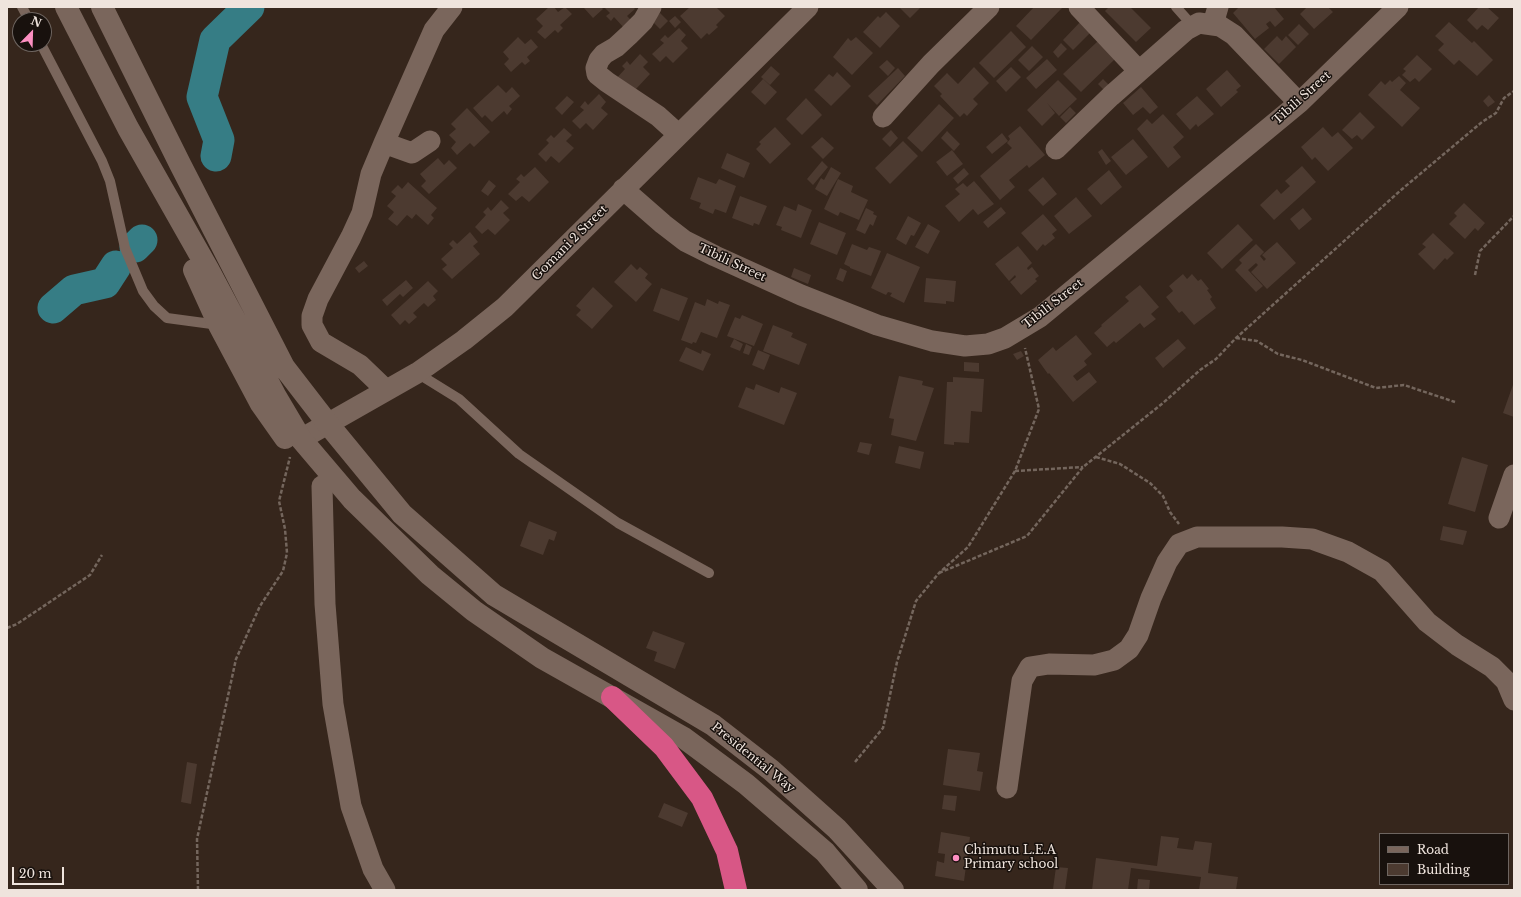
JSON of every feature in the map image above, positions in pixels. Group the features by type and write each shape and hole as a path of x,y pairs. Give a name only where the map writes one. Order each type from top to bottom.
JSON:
{"highway":[{"path":"612,697 664,747 702,798 727,851 736,890"}],"main road":[{"path":"66,7 128,128 219,325 261,404 297,444 430,575 474,611 542,658"},
{"name":"Presidential Way","path":"102,7 180,164 284,366 328,424 402,514 494,595 713,725 771,770 837,828 893,890"},
{"path":"128,128 208,269 275,396 297,444 322,486 390,556 436,594 542,658 684,738 746,784 825,852 857,890"}],"street":[{"path":"386,390 360,366 321,342 312,325 312,316 318,299 352,237 362,213 371,174 434,30 452,7"},
{"path":"651,7 642,21 629,35 604,54 596,68 598,74 607,82 658,116 678,134"},
{"name":"Gomani 2 Street","path":"297,444 328,424 417,373 464,340 505,307 678,134 808,7"},
{"path":"883,117 931,64 989,7"},
{"path":"1079,7 1139,71"},
{"name":"Tibili Street","path":"623,190 685,241 801,294 877,325 932,341 965,346 988,344 1021,330 1040,317 1299,103 1398,7"},
{"path":"1056,149 1139,71 1208,19 1234,35 1299,103"},
{"path":"384,143 412,153 430,141"},
{"path":"1499,518 1514,475"},
{"path":"322,486 325,604 333,704 351,806 373,869 385,890"},
{"path":"1007,788 1022,681 1030,667 1048,664 1094,665 1114,660 1129,649 1138,636 1151,598 1167,562 1179,544 1197,537 1282,537 1312,539 1348,552 1382,571 1427,622 1457,645 1492,667 1506,681 1514,700"}],"lane":[{"path":"1176,7 1208,19"},
{"path":"46,52 102,161 110,181 125,248 143,291 154,306 167,318 219,325"},
{"path":"417,373 460,399 519,454 618,523 709,573"}],"path":[{"path":"939,573 1027,536 1083,467 1163,403 1200,370 1216,359 1236,338 1401,190 1482,122 1496,113 1504,98 1514,91"},
{"path":"1475,275 1480,252 1514,216"},
{"path":"855,762 883,728 897,662 916,601 939,573 968,546 1015,471 1040,409 1021,330"},
{"path":"1236,338 1257,341 1278,354 1302,360 1376,388 1404,384 1455,402"},
{"path":"198,890 197,839 236,659 260,606 283,571 287,553 285,529 279,501 284,475 297,444"},
{"path":"1096,457 1120,464 1150,483 1163,496 1170,512 1180,526 1197,537"},
{"path":"1015,471 1083,467"},
{"path":"7,628 17,624 90,575 102,554"}],"building":[{"path":"549,7 554,7 558,12 565,7 572,14 560,25 563,28 558,33 555,30 545,39 537,32 543,26 536,19"},
{"path":"601,7 603,9 593,18 584,8"},
{"path":"604,7 633,7 635,9 627,16 633,22 625,29 614,17 611,21 606,16 610,13"},
{"path":"690,7 716,7 725,16 716,25 718,27 709,35 707,33 701,39 680,16"},
{"path":"899,7 921,7 910,18"},
{"path":"1034,7 1062,8 1031,40 1016,26"},
{"path":"1109,7 1130,7 1151,28 1136,42 1105,11"},
{"path":"1239,7 1274,7 1284,19 1275,27 1270,21 1266,24 1269,28 1255,39 1233,13"},
{"path":"1307,7 1328,7 1333,12 1314,29 1300,14"},
{"path":"1479,7 1487,7 1499,18 1488,30 1482,25 1477,30 1467,20"},
{"path":"886,12 900,26 880,48 863,32 878,16 880,18"},
{"path":"660,13 668,21 660,29 652,21"},
{"path":"675,16 681,22 675,28 669,21"},
{"path":"1082,20 1093,30 1073,50 1063,40"},
{"path":"1449,22 1472,43 1474,41 1493,60 1477,76 1459,60 1454,65 1438,50 1444,44 1435,36"},
{"path":"1299,24 1309,34 1298,45 1288,35"},
{"path":"679,28 686,35 681,41 688,48 673,63 666,56 660,62 652,54 664,43 660,40 665,35 668,38"},
{"path":"1011,31 1026,47 994,78 979,63"},
{"path":"1277,36 1282,41 1286,36 1296,47 1279,64 1264,49"},
{"path":"518,37 525,44 531,39 538,47 527,57 530,61 525,65 522,62 511,72 504,64 509,59 503,52"},
{"path":"856,37 873,53 852,75 833,57 848,38 851,41"},
{"path":"1098,41 1115,59 1081,92 1063,74"},
{"path":"1061,43 1067,49 1058,58 1053,52"},
{"path":"1032,46 1043,57 1029,71 1018,60"},
{"path":"640,54 648,62 643,67 650,74 635,90 627,83 622,88 614,81 625,69 622,66 627,61 630,65"},
{"path":"1417,55 1432,69 1419,82 1415,78 1410,82 1402,75 1406,71 1403,69"},
{"path":"1047,59 1057,70 1036,89 1026,78"},
{"path":"887,60 895,68 888,76 879,67"},
{"path":"771,66 780,74 770,85 761,77"},
{"path":"974,67 989,83 973,99 978,104 967,116 964,113 960,117 940,96 942,94 934,86 947,73 958,84"},
{"path":"1011,67 1021,77 1006,92 996,81"},
{"path":"898,68 905,76 877,105 868,96"},
{"path":"1227,70 1241,86 1236,90 1238,92 1221,107 1206,89"},
{"path":"837,72 851,86 831,106 814,90 829,74 833,77"},
{"path":"1399,76 1406,83 1400,90 1420,108 1402,127 1368,95 1381,81 1385,85 1390,80 1392,82"},
{"path":"763,79 777,92 765,105 751,92"},
{"path":"1103,79 1110,86 1105,91 1098,84"},
{"path":"1058,80 1077,99 1059,116 1047,103 1055,113 1042,126 1027,110"},
{"path":"498,85 506,93 512,87 520,96 509,106 512,109 507,115 504,111 492,122 485,115 482,118 473,108"},
{"path":"1141,87 1158,107 1150,114 1143,107 1133,115 1123,103"},
{"path":"599,94 606,102 601,108 608,114 593,130 586,123 580,129 572,121 584,110 580,107 585,101 588,105"},
{"path":"1489,95 1495,102 1488,107 1483,101"},
{"path":"567,96 574,102 562,115 555,108"},
{"path":"1197,96 1214,114 1198,127 1196,124 1190,130 1176,114"},
{"path":"806,98 822,115 802,135 786,119"},
{"path":"939,104 954,118 922,152 907,138"},
{"path":"1070,107 1076,113 1066,123 1060,117"},
{"path":"467,108 490,132 474,147 470,143 457,155 451,148 456,142 449,135 456,129 451,124"},
{"path":"1360,112 1375,127 1362,140 1357,135 1352,139 1342,130"},
{"path":"1163,114 1184,137 1173,147 1181,157 1168,168 1137,129 1147,119 1152,124"},
{"path":"1020,126 1045,155 1029,168 1027,165 1009,180 1015,187 1000,200 980,176 1012,148 1007,143 1010,139 1008,136"},
{"path":"775,127 791,144 770,164 756,149 761,144 759,142"},
{"path":"1323,127 1332,137 1338,132 1353,148 1328,171 1315,157 1312,160 1301,147"},
{"path":"564,128 572,135 566,141 574,148 559,163 551,156 546,162 538,154 549,143 546,140 551,135 554,138"},
{"path":"891,130 898,138 890,147 882,139"},
{"path":"947,131 960,144 954,151 941,138"},
{"path":"1002,133 1008,141 992,154 986,147"},
{"path":"822,137 834,148 823,159 811,147"},
{"path":"1133,139 1148,157 1126,175 1111,157"},
{"path":"903,141 918,156 890,184 875,168"},
{"path":"1102,149 1111,161 1106,165 1098,152"},
{"path":"952,150 963,164 947,176 936,162"},
{"path":"727,153 750,163 744,178 721,168"},
{"path":"438,158 444,165 449,160 457,168 429,194 421,186 426,181 420,174"},
{"path":"822,161 828,167 813,185 807,179"},
{"path":"1302,166 1316,182 1274,220 1260,205 1277,189 1281,194 1290,186 1285,181"},
{"path":"535,167 549,182 529,202 522,196 516,201 508,194 520,182 516,179 521,174 524,177"},
{"path":"831,167 841,173 827,196 815,189 821,178 824,180"},
{"path":"964,168 969,174 958,184 953,178"},
{"path":"1109,170 1122,187 1101,205 1087,189"},
{"path":"698,177 716,184 719,179 736,186 726,213 715,209 713,214 699,208 701,203 690,199"},
{"path":"1043,177 1057,194 1043,206 1028,190"},
{"path":"838,179 853,186 851,192 868,200 859,220 840,212 838,216 824,209"},
{"path":"489,180 496,186 488,196 481,191"},
{"path":"974,181 994,204 978,215 973,209 959,222 945,206 960,194 955,189 963,183 967,187"},
{"path":"408,182 437,208 431,215 434,218 428,225 416,214 412,219 407,215 397,226 388,219 394,212 387,206 396,196 391,192 398,185 402,189"},
{"path":"740,196 767,206 759,225 754,223 753,226 732,218"},
{"path":"1076,197 1092,216 1069,234 1054,216"},
{"path":"501,200 509,208 503,213 510,220 495,235 488,229 482,234 475,227 486,215 483,212 488,207 491,211"},
{"path":"1464,203 1485,223 1478,231 1475,228 1465,239 1449,224 1457,216 1454,213"},
{"path":"798,204 812,210 801,238 781,230 782,227 776,225 784,206 796,211"},
{"path":"1001,207 1006,213 988,228 983,222"},
{"path":"866,208 874,212 873,214 877,216 873,226 870,224 865,234 856,230"},
{"path":"1303,208 1312,219 1299,230 1290,219"},
{"path":"1043,214 1057,230 1052,234 1055,238 1045,246 1043,244 1037,251 1021,233"},
{"path":"908,216 921,223 914,236 911,235 906,245 896,239"},
{"path":"819,222 846,233 837,255 810,244"},
{"path":"928,224 940,231 928,254 915,247"},
{"path":"1238,224 1253,240 1222,269 1207,253"},
{"path":"470,232 478,242 473,246 480,254 452,279 442,269 447,265 441,259 453,248 449,244 453,240 457,244"},
{"path":"1433,233 1454,253 1447,260 1445,258 1434,270 1418,254 1426,247 1422,244"},
{"path":"1277,242 1296,263 1267,289 1251,272 1258,265 1256,263 1248,270 1263,286 1256,292 1235,270 1242,263 1239,260 1256,244 1264,252 1260,256 1264,261 1266,259 1262,255"},
{"path":"852,244 867,250 869,247 881,251 871,276 850,268 844,264"},
{"path":"1018,246 1032,263 1027,268 1028,270 1032,267 1039,276 1035,279 1037,281 1021,295 1010,282 1016,277 1015,275 1009,281 995,264"},
{"path":"887,253 920,267 904,303 890,296 892,293 888,292 886,295 871,288"},
{"path":"364,261 368,266 359,273 355,268"},
{"path":"631,264 637,270 640,267 648,274 645,278 652,284 636,302 614,282"},
{"path":"794,268 811,275 808,284 791,277"},
{"path":"840,268 847,271 843,282 836,279"},
{"path":"1183,274 1187,279 1192,274 1198,281 1201,279 1209,289 1207,290 1212,297 1210,299 1216,308 1194,325 1182,311 1179,313 1166,297 1173,291 1169,286"},
{"path":"926,278 956,281 954,302 946,301 946,304 924,302"},
{"path":"406,280 413,288 403,297 400,294 387,306 382,300"},
{"path":"428,281 438,291 433,296 436,300 428,307 424,303 413,313 417,317 409,324 405,320 400,325 391,315"},
{"path":"1140,285 1159,307 1151,314 1156,319 1144,328 1140,323 1116,343 1114,341 1107,347 1094,333 1129,301 1125,297"},
{"path":"593,287 613,306 592,329 576,315 581,310 576,306"},
{"path":"661,288 688,298 679,321 653,311"},
{"path":"707,299 718,304 719,301 730,305 717,338 701,332 696,343 693,342 692,344 681,340 695,302 705,306"},
{"path":"742,315 763,324 754,346 727,336 735,317 740,319"},
{"path":"773,325 793,333 791,337 807,344 799,365 763,351"},
{"path":"1076,335 1092,354 1084,361 1087,365 1073,376 1077,381 1089,372 1097,382 1073,402 1049,373 1048,374 1038,360 1053,347 1056,351"},
{"path":"734,339 743,344 740,351 730,347"},
{"path":"1178,339 1186,348 1163,368 1155,358"},
{"path":"746,344 752,347 749,355 743,353"},
{"path":"686,347 701,354 702,350 711,354 703,371 679,361"},
{"path":"758,350 770,355 764,370 752,365"},
{"path":"1021,351 1024,356 1017,360 1013,354"},
{"path":"964,362 979,363 979,372 964,371"},
{"path":"899,376 923,381 922,385 934,388 916,441 891,435 894,419 889,418"},
{"path":"953,377 984,379 982,412 971,411 969,443 954,442 954,445 944,444 947,382 953,382"},
{"path":"1514,382 1514,417 1503,413"},
{"path":"756,384 779,393 781,387 797,393 784,425 738,407 746,387 754,390"},
{"path":"860,442 872,444 869,455 857,452"},
{"path":"899,446 924,452 920,469 895,463"},
{"path":"1462,457 1488,465 1475,512 1448,504"},
{"path":"529,521 557,532 554,541 549,539 543,555 520,546"},
{"path":"1443,526 1467,531 1463,545 1440,540"},
{"path":"653,631 685,643 675,669 654,661 657,652 646,648"},
{"path":"948,749 980,753 977,771 983,772 980,791 943,785"},
{"path":"187,762 197,764 191,804 181,802"},
{"path":"944,795 957,796 955,811 942,809"},
{"path":"664,803 688,813 682,827 658,817"},
{"name":"Chimutu L.E.A Primary school","path":"941,832 970,837 964,881 935,876 937,861 944,863 945,854 938,853"},
{"path":"1161,836 1179,838 1177,848 1193,850 1195,841 1212,843 1208,873 1238,877 1236,890 1199,890 1201,877 1131,868 1128,890 1092,890 1096,858 1157,866"},
{"path":"1056,867 1068,868 1065,890 1053,889"},
{"path":"1138,879 1150,880 1149,890 1137,890"}],"waterway":[{"path":"216,156 219,140 202,97 215,40 249,7"},
{"path":"135,247 142,240"},
{"path":"53,308 74,290 105,283 116,266"}],"place":[{"name":"Chimutu L.E.A Primary school","path":"956,858"}]}
